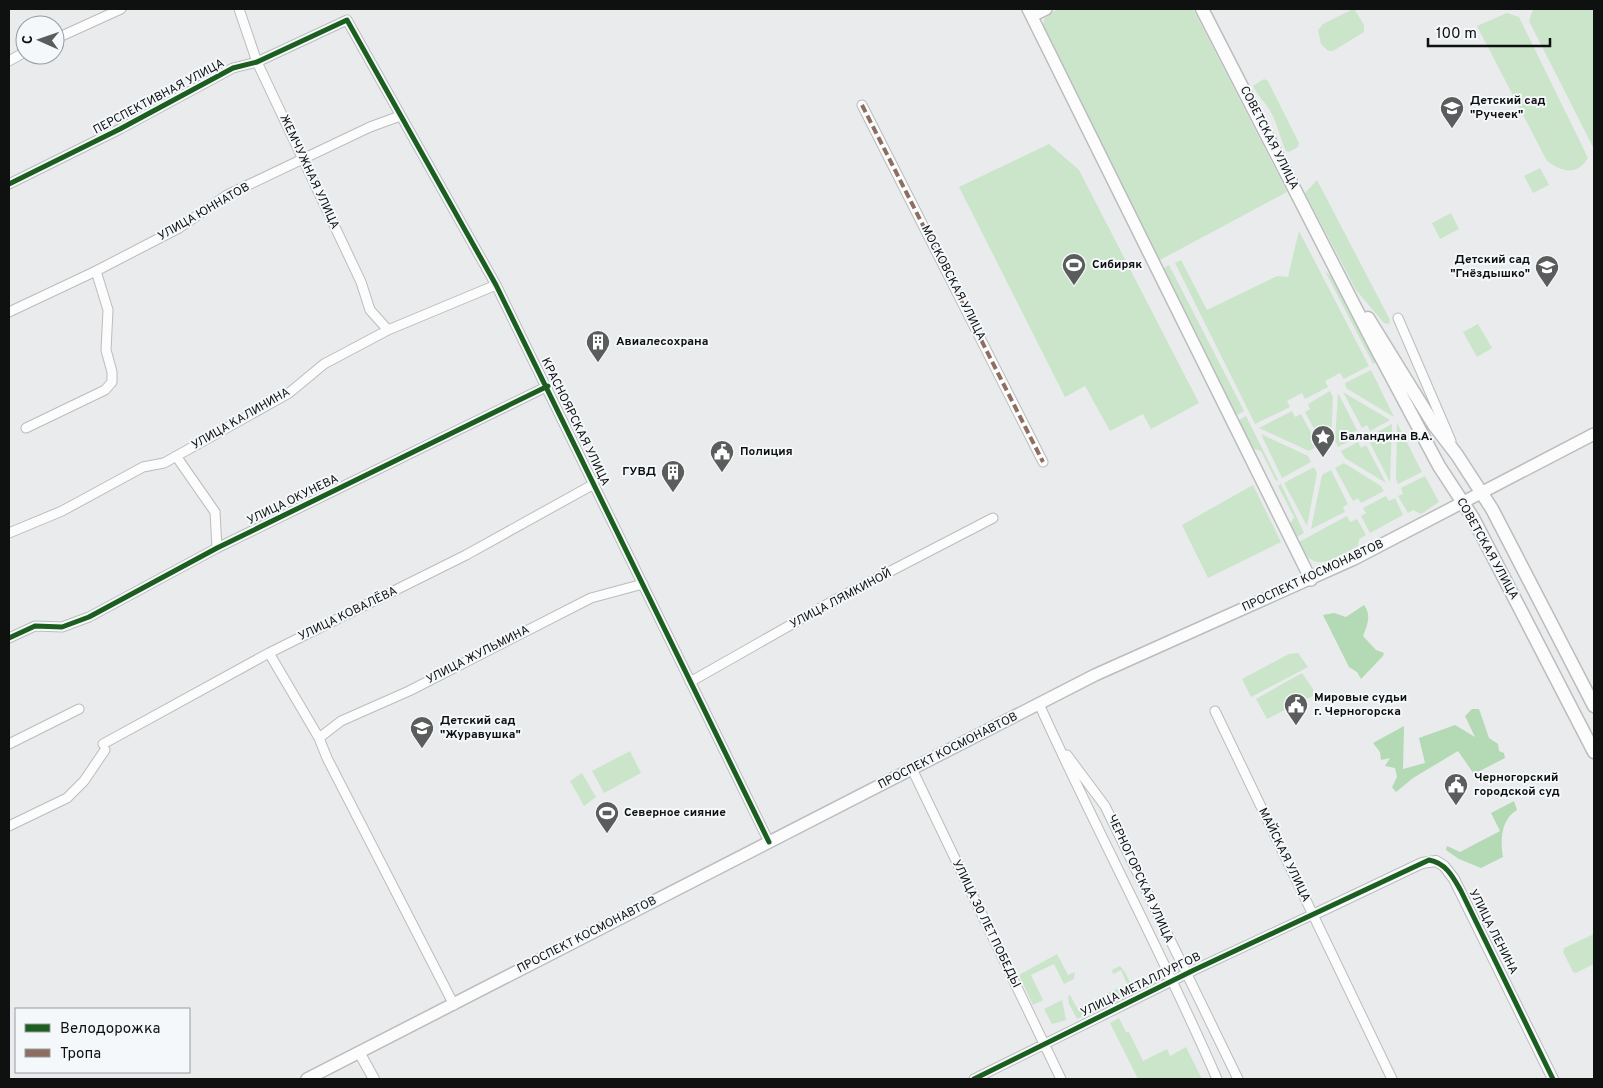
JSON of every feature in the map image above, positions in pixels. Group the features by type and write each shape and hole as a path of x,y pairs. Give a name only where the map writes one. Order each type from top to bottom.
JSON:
{"main road":[{"path":"1046,9 1030,12 1311,580"},
{"name":"СОВЕТСКАЯ УЛИЦА","path":"1202,9 1438,466 1478,527 1594,752"},
{"name":"СОВЕТСКАЯ УЛИЦА","path":"1336,268 1434,424 1457,455 1481,493 1594,706"},
{"name":"ПРОСПЕКТ КОСМОНАВТОВ","path":"307,1079 1039,704 1129,659 1311,580 1594,434"}],"street":[{"path":"65,34 121,9"},
{"name":"ЖЕМЧУЖНАЯ УЛИЦА","path":"239,9 257,62 361,282 370,310 388,330"},
{"name":"ПЕРСПЕКТИВНАЯ УЛИЦА","path":"9,184 120,129 233,68 257,62 347,20"},
{"name":"КРАСНОЯРСКАЯ УЛИЦА","path":"347,20 496,284 548,386 769,842"},
{"name":"МОСКОВСКАЯ УЛИЦА","path":"862,105 1043,462"},
{"name":"УЛИЦА ЮННАТОВ","path":"9,312 96,271 179,228 227,195 370,127 400,116"},
{"path":"26,428 105,390 112,382 112,372 106,350 108,310 96,271"},
{"name":"УЛИЦА КАЛИНИНА","path":"9,533 62,512 121,477 143,467 164,463 289,393 324,364 388,330 496,284"},
{"path":"1398,318 1457,455"},
{"name":"УЛИЦА ОКУНЕВА","path":"9,638 35,626 46,628 62,627 89,616 217,548 548,386"},
{"path":"176,456 215,512 217,548"},
{"name":"УЛИЦА КОВАЛЁВА","path":"9,826 67,798 84,781 104,747 269,653 466,555 594,484"},
{"name":"УЛИЦА ЛЯМКИНОЙ","path":"690,682 831,602 994,518"},
{"name":"УЛИЦА ЖУЛЬМИНА","path":"320,738 341,721 408,691 591,598 643,584"},
{"path":"269,653 320,738 327,758 454,1005"},
{"name":"ЧЕРНОГОРСКАЯ УЛИЦА","path":"1039,704 1088,812 1172,981 1217,1079"},
{"path":"9,744 78,708"},
{"name":"МАЙСКАЯ УЛИЦА","path":"1215,711 1316,913 1392,1079"},
{"name":"ЧЕРНОГОРСКАЯ УЛИЦА","path":"1056,740 1105,806 1185,974 1238,1079"},
{"name":"УЛИЦА 30 ЛЕТ ПОБЕДЫ","path":"912,769 1061,1079"},
{"name":"УЛИЦА ЛЕНИНА","path":"1316,913 1422,863 1436,861 1444,866 1461,891 1554,1079"},
{"name":"УЛИЦА МЕТАЛЛУРГОВ","path":"974,1079 1185,974 1316,913"},
{"path":"359,1052 374,1079"}],"green space":[{"path":"1057,9 1193,9 1287,192 1158,261 1043,29 1044,19"},
{"path":"1533,9 1594,9 1594,149 1529,21"},
{"path":"1351,10 1355,10 1364,25 1364,32 1333,51 1328,51 1321,44 1318,30 1323,24"},
{"path":"1507,13 1519,17 1588,158 1579,168 1564,170 1547,161 1477,26"},
{"path":"1264,79 1268,81 1299,143 1298,147 1289,152 1286,151 1270,111 1253,86"},
{"name":"Сибиряк","path":"1049,144 1079,170 1199,403 1151,429 1143,414 1110,431 1085,386 1065,397 959,187"},
{"path":"1540,168 1549,185 1533,193 1524,176"},
{"path":"1317,180 1390,320 1389,324 1384,323 1356,290 1305,193"},
{"path":"1451,213 1459,229 1440,239 1432,223"},
{"path":"1299,231 1369,366 1344,379 1340,373 1325,381 1328,387 1305,399 1302,393 1287,401 1290,407 1255,424 1175,263 1181,260 1207,310 1277,276 1288,277"},
{"path":"1169,265 1244,411 1237,415 1164,268"},
{"path":"1325,271 1335,280 1377,362 1373,364"},
{"path":"1478,324 1492,348 1477,357 1463,332"},
{"path":"1371,370 1394,417 1346,388 1345,383"},
{"path":"1330,391 1333,397 1331,440 1322,444 1305,412 1310,409 1308,404"},
{"path":"1343,392 1390,420 1370,431 1367,425 1362,428"},
{"path":"1338,393 1357,430 1352,433 1355,438 1338,447 1335,441"},
{"path":"1292,411 1295,417 1301,414 1318,446 1309,451 1259,428"},
{"path":"1246,416 1278,480 1276,481 1261,451 1252,448 1239,420"},
{"path":"1397,423 1422,472 1398,484 1396,479"},
{"path":"1392,424 1390,482 1370,443 1375,440 1372,435"},
{"path":"1261,434 1308,456 1311,462 1282,478"},
{"path":"1358,442 1361,448 1366,445 1386,483 1345,458 1341,451"},
{"path":"1344,463 1381,486 1384,491 1361,503 1358,498 1353,501 1335,468"},
{"path":"1314,467 1317,473 1307,526 1284,483"},
{"path":"1331,470 1348,504 1343,507 1345,512 1311,529 1322,475"},
{"path":"1425,476 1439,502 1421,514 1413,510 1408,513 1398,496 1403,494 1401,488"},
{"path":"1281,484 1304,533 1295,538 1289,526 1294,517 1278,486"},
{"path":"1253,485 1281,542 1208,578 1182,525"},
{"path":"1386,496 1389,501 1395,498 1403,515 1370,533 1361,516 1366,513 1363,508"},
{"path":"1347,516 1350,522 1357,519 1366,535 1359,539 1358,546 1341,556 1325,562 1317,562 1310,559 1297,543"},
{"path":"1364,605 1368,617 1363,636 1376,650 1384,653 1361,679 1357,672 1349,667 1323,615 1334,613 1346,617"},
{"path":"1298,653 1308,667 1251,697 1242,679 1289,654"},
{"path":"1302,673 1313,689 1313,696 1267,719 1256,699"},
{"path":"1472,709 1479,709 1489,738 1498,744 1499,751 1504,753 1505,758 1474,774 1458,751 1413,778 1396,792 1392,787 1397,777 1395,768 1385,766 1390,758 1381,760 1380,752 1373,743 1404,726 1403,769 1425,763 1419,738 1455,725 1475,737 1465,716"},
{"path":"630,751 641,773 604,793 592,771"},
{"path":"582,773 596,797 584,806 570,781"},
{"path":"1514,801 1517,810 1508,819 1503,831 1503,857 1481,868 1459,859 1446,850 1447,846 1460,852 1500,831 1491,813"},
{"path":"1594,934 1594,964 1576,973 1573,972 1563,952 1564,948"},
{"path":"1057,954 1068,975 1075,972 1074,979 1064,984 1054,964 1031,975 1043,1000 1033,1005 1019,975"},
{"path":"1120,966 1133,989 1129,994 1077,1019 1069,1004 1068,996 1070,995 1077,1008 1127,984 1121,970 1113,974 1112,970"},
{"path":"1062,1000 1066,1020 1052,1024 1044,1009"},
{"path":"1119,1018 1126,1032 1129,1032 1143,1061 1167,1049 1170,1056 1186,1047 1202,1079 1138,1079 1110,1023"}],"marked path":[{"path":"862,105 1043,462"}],"cycle path":[{"path":"9,184 120,129 233,68 257,62 347,20 496,285 769,842"},
{"path":"9,638 35,626 62,627 89,617 217,548 548,386"},
{"path":"974,1079 1194,970 1429,860 1444,867 1461,891 1553,1079"}],"place":[{"name":"Детский сад \"Ручеек\"","path":"1452,129"},
{"name":"Сибиряк","path":"1074,286"},
{"name":"Детский сад \"Гнёздышко\"","path":"1547,288"},
{"name":"Авиалесохрана","path":"598,363"},
{"name":"Баландина В.А.","path":"1323,458"},
{"name":"Полиция","path":"722,473"},
{"name":"ГУВД","path":"673,493"},
{"name":"Мировые судьи г. Черногорска","path":"1296,726"},
{"name":"Детский сад \"Журавушка\"","path":"422,749"},
{"name":"Черногорский городской суд","path":"1456,806"},
{"name":"Северное сияние","path":"607,834"}]}
